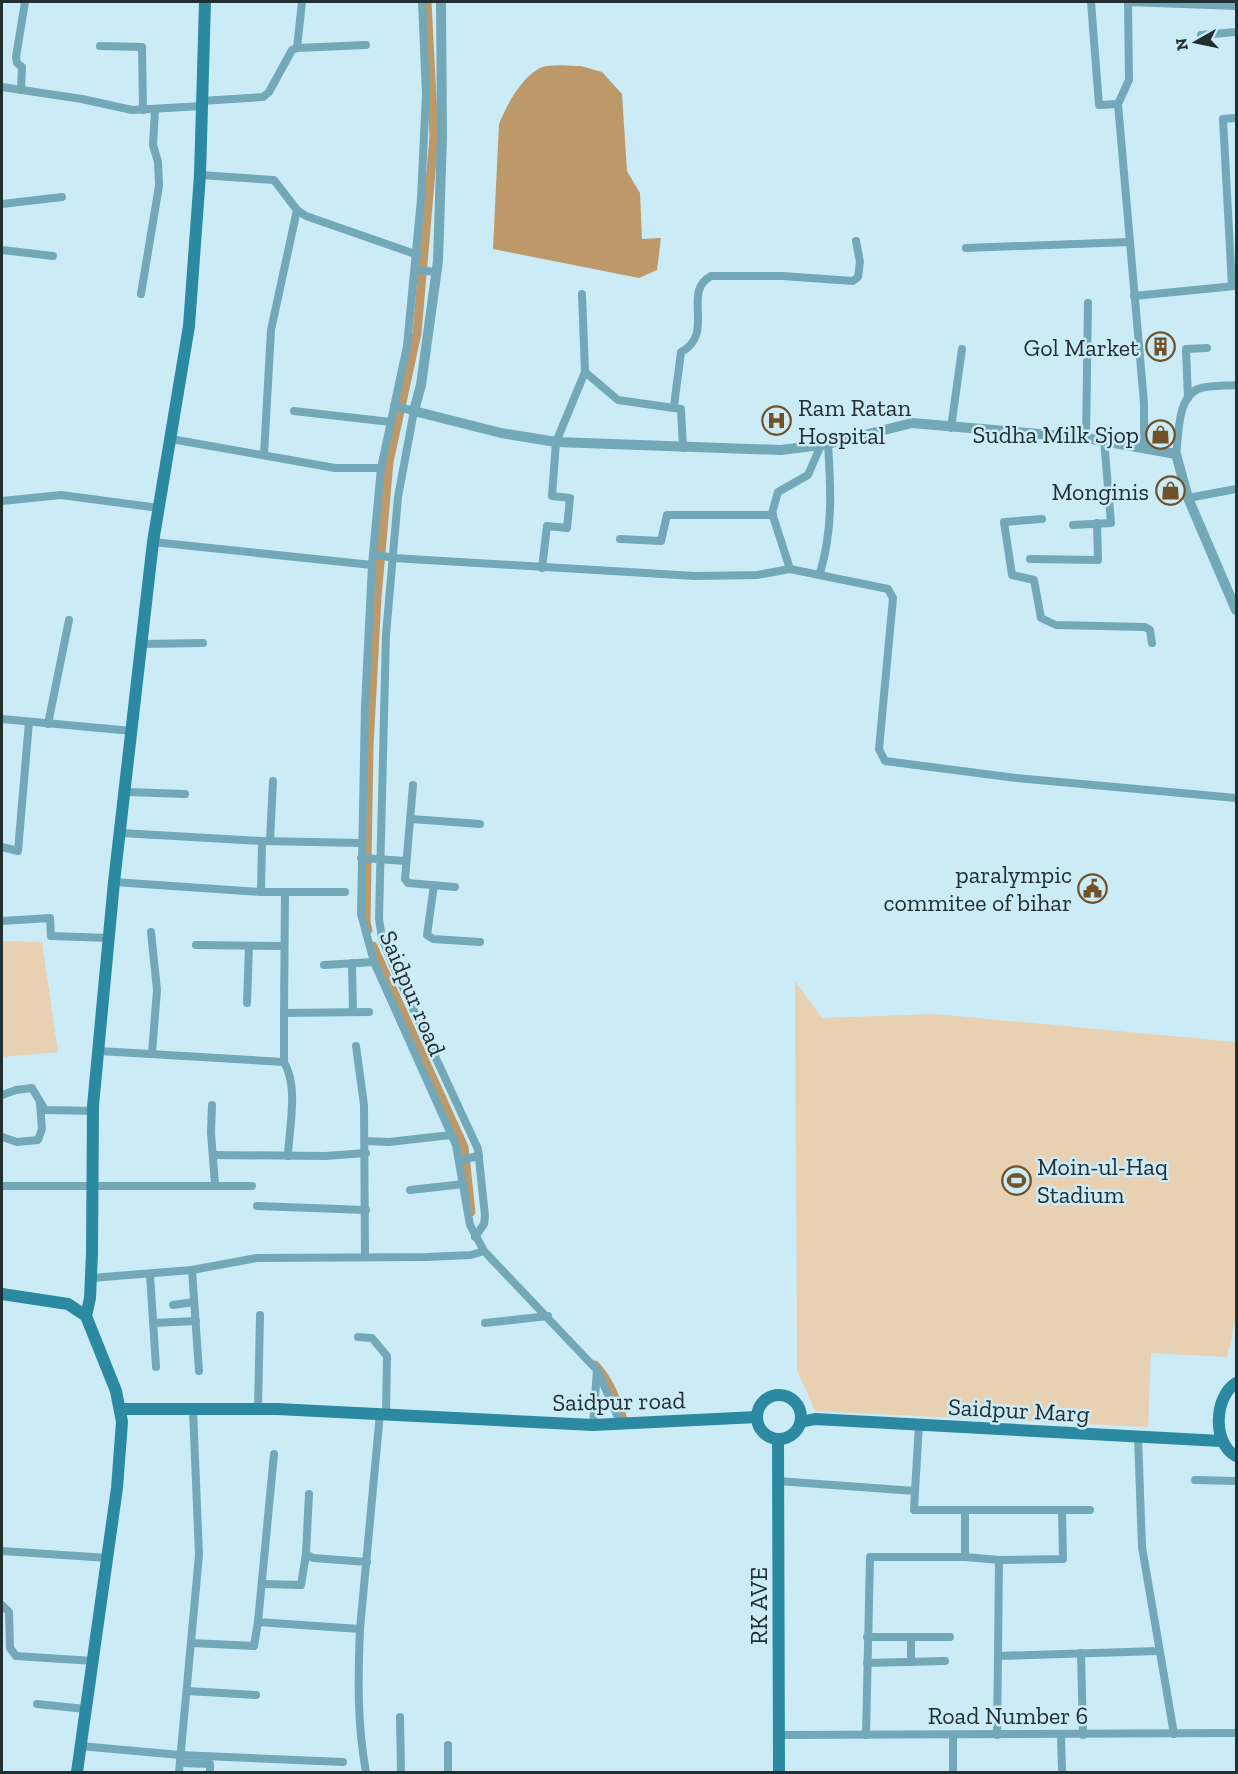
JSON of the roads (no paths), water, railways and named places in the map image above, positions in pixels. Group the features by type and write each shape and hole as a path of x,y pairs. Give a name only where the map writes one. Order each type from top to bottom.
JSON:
{"main road":[{"path":"77,1773 108,1558 120,1458 122,1409 86,1316 91,1278 94,1111 114,882 153,542 189,326 200,175 205,2"},
{"path":"2,1294 69,1304 86,1316"},
{"path":"1236,1383 1228,1388 1223,1399 1219,1430 1221,1441 1236,1456"},
{"path":"780,1394 792,1398 801,1416 794,1434 778,1440 767,1436 759,1428 757,1417 764,1401 780,1394"},
{"name":"Saidpur road","path":"122,1409 258,1409 383,1413 593,1425 757,1417"},
{"name":"Saidpur Marg","path":"801,1416 815,1419 1221,1441"},
{"name":"RK AVE","path":"778,1440 779,1773"}],"street":[{"path":"21,90 22,67 17,63 16,57 25,2"},
{"path":"297,48 302,2"},
{"name":"Saidpur road","path":"422,2 426,94 419,270 397,407 391,422 381,468 375,554 372,565 361,843 363,858 361,914 374,962 452,1135 461,1160 475,1237 484,1251 597,1370 621,1424"},
{"path":"441,2 442,136 435,272 421,385 413,411 399,489 391,557 382,720 378,909 380,939 477,1157 484,1220 475,1237"},
{"path":"1091,2 1099,105 1118,104"},
{"path":"1144,447 1144,403 1118,104 1129,80 1128,2 1236,6"},
{"path":"1201,35 1236,32"},
{"path":"2,87 142,110 155,110 263,97 269,92 292,51 297,48 366,45"},
{"path":"100,46 142,47 142,110"},
{"path":"141,294 159,186 158,162 153,145 155,110"},
{"path":"1134,296 1234,286 1223,120 1236,118"},
{"path":"200,175 274,180 297,210 306,216 418,255"},
{"path":"2,204 62,197"},
{"path":"264,454 271,330 297,210"},
{"path":"674,406 681,352 690,347 697,337 699,289 702,280 711,276 782,276 853,280 858,277 860,262 856,242"},
{"path":"966,248 1130,242"},
{"path":"2,250 54,255"},
{"path":"419,270 435,272"},
{"path":"542,568 547,526 567,528 570,498 552,496 556,442 585,372 582,294"},
{"path":"1086,438 1088,303"},
{"path":"1188,398 1186,349 1207,348"},
{"path":"951,428 962,349"},
{"path":"585,372 618,400 674,406 683,413 683,448"},
{"path":"1236,385 1199,389 1188,398 1182,408 1176,454 1188,498 1236,610"},
{"path":"397,407 501,433 556,442 758,450 825,445 912,423 1104,440 1176,454"},
{"path":"294,411 391,422"},
{"path":"171,439 335,468 381,468"},
{"path":"1073,525 1111,523 1104,440"},
{"path":"790,568 773,515 778,492 808,476 825,445"},
{"path":"820,573 829,543 832,518 825,445"},
{"path":"1188,498 1236,489"},
{"path":"2,501 61,495 159,508"},
{"path":"620,539 661,541 667,515 773,515"},
{"path":"1042,519 1004,522 1012,575 1034,580 1041,618 1056,625 1145,627 1150,630 1152,643"},
{"path":"1030,559 1098,560 1097,523"},
{"path":"153,542 372,565"},
{"path":"375,554 542,568 695,576 757,575 790,568 888,589 893,598 879,749 885,761 1016,778 1236,798"},
{"path":"48,724 69,620"},
{"path":"142,644 203,643"},
{"path":"2,719 132,731"},
{"path":"2,848 18,851 29,722"},
{"path":"261,892 273,781"},
{"path":"413,785 406,881 455,887"},
{"path":"126,792 185,794"},
{"path":"411,819 480,824"},
{"path":"121,833 266,841 361,843"},
{"path":"363,858 406,861"},
{"path":"114,882 261,892 345,892"},
{"path":"434,885 427,935 433,939 480,942"},
{"path":"285,892 284,1062 291,1082 288,1156"},
{"path":"2,921 50,918 51,936 110,938"},
{"path":"151,932 157,990 152,1053"},
{"path":"368,942 380,939"},
{"path":"196,945 284,946"},
{"path":"247,1004 249,946"},
{"path":"324,965 374,962"},
{"path":"352,963 353,1012"},
{"path":"284,1013 369,1012"},
{"path":"356,1046 366,1153 365,1257"},
{"path":"99,1051 284,1062"},
{"path":"2,1095 32,1088 45,1110 50,1112 94,1111"},
{"path":"2,1137 17,1142 38,1140 42,1129 40,1103"},
{"path":"212,1105 215,1184"},
{"path":"365,1141 389,1142 452,1135"},
{"path":"213,1155 288,1156 366,1153"},
{"path":"461,1160 477,1157"},
{"path":"2,1186 215,1184 252,1186"},
{"path":"410,1190 464,1184"},
{"path":"258,1206 366,1210"},
{"path":"91,1278 192,1269 257,1258 471,1255 484,1251"},
{"path":"192,1269 199,1371"},
{"path":"150,1274 156,1367"},
{"path":"173,1305 194,1302"},
{"path":"258,1409 260,1315"},
{"path":"485,1323 548,1316"},
{"path":"153,1323 195,1321"},
{"path":"358,1337 372,1338 387,1356 360,1629 358,1681 360,1735 366,1773"},
{"path":"593,1425 597,1370"},
{"path":"180,1764 199,1555 193,1410"},
{"path":"919,1425 914,1510 1090,1510"},
{"path":"1138,1437 1142,1547 1173,1734"},
{"path":"192,1643 254,1646 263,1584 274,1454"},
{"path":"1195,1480 1236,1481"},
{"path":"778,1481 915,1491"},
{"path":"263,1584 301,1585 306,1554 309,1494"},
{"path":"965,1510 965,1557"},
{"path":"866,1735 870,1557 1063,1559 1062,1510"},
{"path":"2,1551 108,1558"},
{"path":"306,1554 313,1558 367,1562"},
{"path":"997,1735 999,1560"},
{"path":"2,1605 8,1609 10,1648 16,1656 93,1661"},
{"path":"258,1622 360,1629"},
{"path":"867,1636 950,1637"},
{"path":"911,1638 911,1662"},
{"path":"998,1656 1158,1651"},
{"path":"1081,1653 1083,1735"},
{"path":"867,1663 945,1661"},
{"path":"187,1691 256,1695"},
{"path":"37,1704 85,1709"},
{"path":"400,1717 401,1773"},
{"name":"Road Number 6","path":"780,1735 1236,1733"},
{"path":"953,1735 953,1773"},
{"path":"1061,1735 1062,1773"},
{"path":"448,1745 448,1773"},
{"path":"80,1746 180,1764 210,1764 210,1773"},
{"path":"180,1764 343,1762"}],"waterway":[{"path":"368,930 366,923 369,747 377,597 389,462 417,333 434,136 427,2"},
{"path":"373,946 464,1147 471,1212"},
{"path":"595,1365 609,1385 624,1422"}],"place":[{"name":"Gol Market","path":"1160,347"},
{"name":"Ram Ratan Hospital","path":"777,421"},
{"name":"Sudha Milk Sjop","path":"1160,434"},
{"name":"Monginis","path":"1170,491"},
{"name":"paralympic commitee of bihar","path":"1093,888"},
{"name":"Moin-ul-Haq Stadium","path":"1016,1180"}]}
